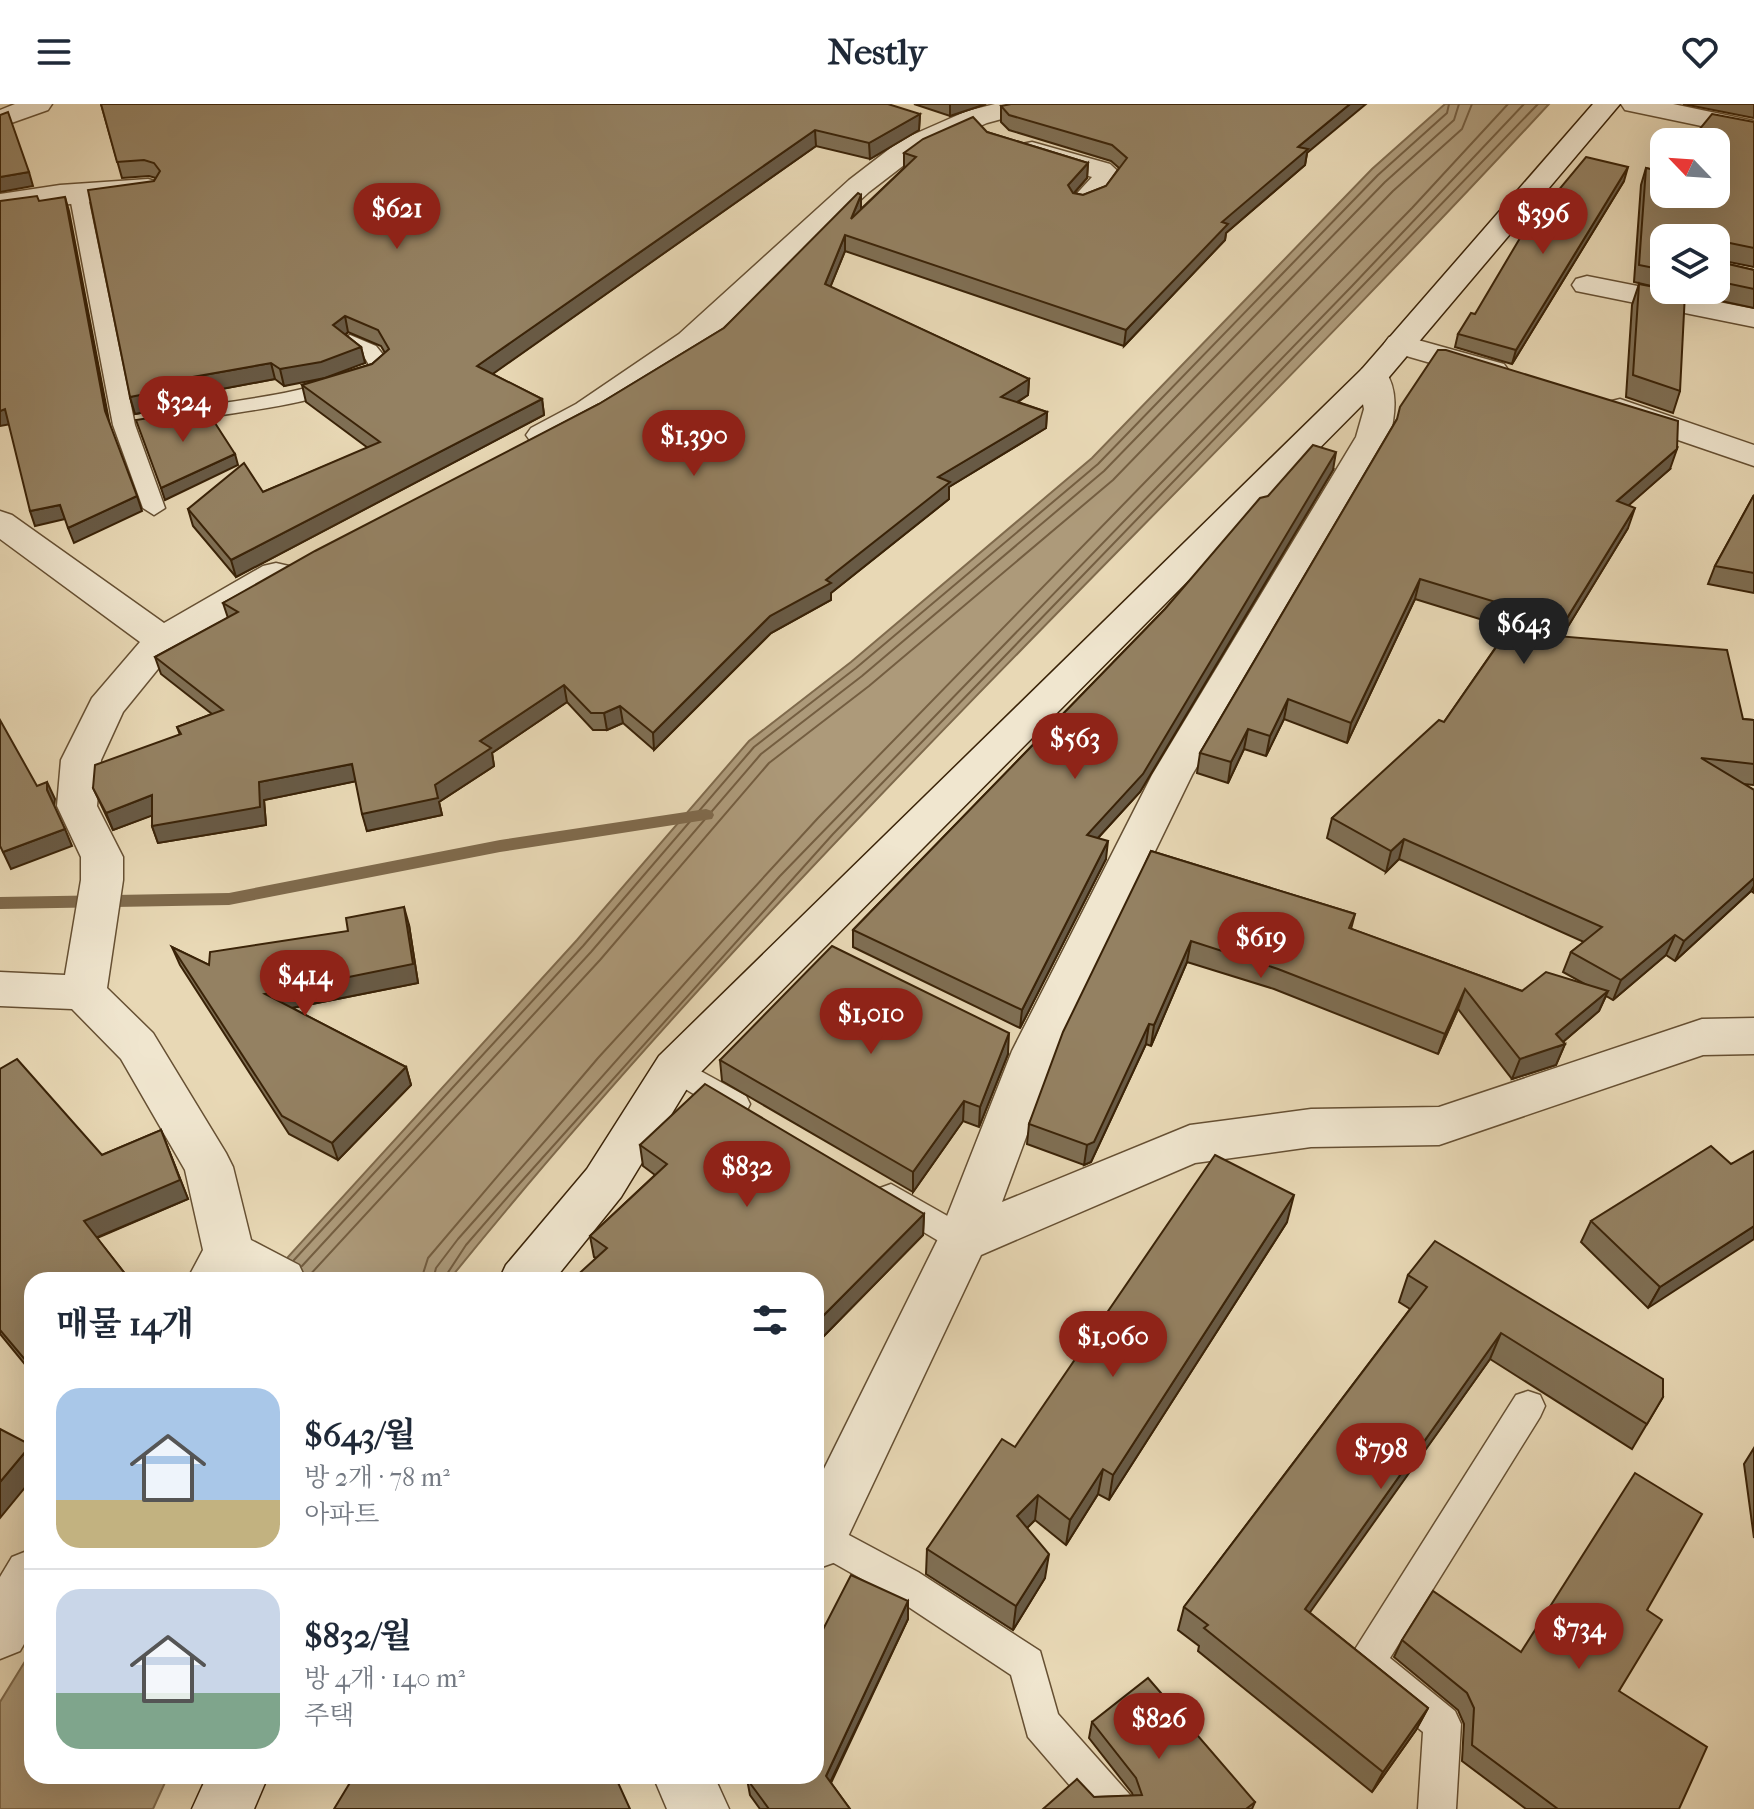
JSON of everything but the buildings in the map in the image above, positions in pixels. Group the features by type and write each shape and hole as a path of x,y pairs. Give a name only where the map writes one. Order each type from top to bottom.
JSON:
{"street":[{"path":"0,119 39,104"},
{"path":"520,447 588,411 690,341 859,186 911,146 984,132 1026,104"},
{"path":"531,1272 604,1183 675,1069 817,944 1034,716 1387,360 1607,104"},
{"path":"1634,104 1754,129"},
{"path":"913,116 984,132 1100,170 1109,176 1084,201"},
{"path":"0,203 78,192 148,188"},
{"path":"1587,285 1754,318"},
{"path":"1387,360 1516,378"},
{"path":"824,1528 963,1240 1021,1044 1172,775 1373,437 1387,360"},
{"path":"1588,399 1754,456"},
{"path":"0,522 162,640"},
{"path":"245,1271 209,1167 137,1046 86,977 102,880 102,857 77,806 81,760 106,707 162,640 305,557"},
{"path":"0,989 86,977"},
{"path":"963,1240 1190,1144 1311,1128 1439,1126 1702,1037 1754,1036"},
{"path":"0,1631 24,1590"},
{"path":"223,1809 234,1784"},
{"path":"687,1784 698,1809"}],"lane":[{"path":"78,192 139,422 154,508"},
{"path":"139,422 330,387 368,375 380,367 378,359 369,349 350,341"},
{"path":"675,1069 757,1118"},
{"path":"867,1183 963,1240"},
{"path":"1437,1809 1442,1724 1366,1662 1528,1406"},
{"path":"824,1543 905,1584 1027,1664 1041,1724 1116,1809"}],"water":[{"path":"1445,104 1549,104 1411,251 849,828 712,975 578,1126 456,1272 274,1272 577,940 749,741 851,662 1092,458 1372,169"},
{"path":"24,1663 24,1784 164,1784 153,1809 0,1809 0,1702"}],"waterway":[{"path":"0,903 229,899 500,846 706,815"}]}
